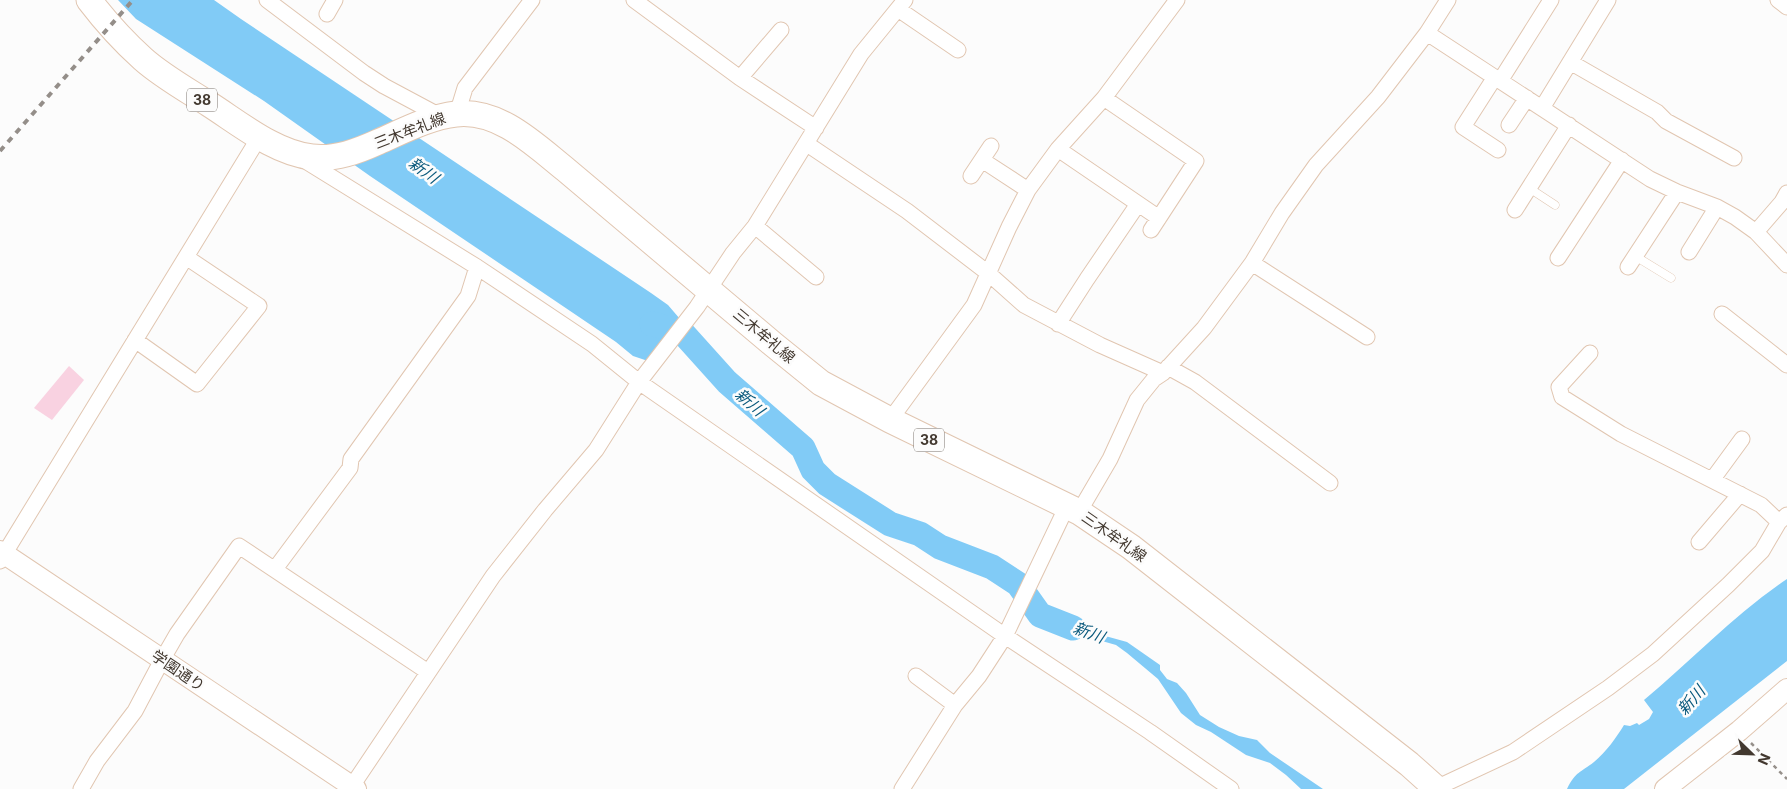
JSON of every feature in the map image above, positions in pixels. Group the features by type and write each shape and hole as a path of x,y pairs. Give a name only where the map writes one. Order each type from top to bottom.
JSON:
{"main road":[{"name":"三木牟礼線","path":"89,0 110,27 144,60 180,86 289,152 313,158 340,156 358,151 439,118 488,117 505,124 533,143 703,298 821,383 890,420 1073,509 1131,547 1409,764 1436,789"}],"street":[{"path":"267,0 364,73 439,118 465,88 532,0"},
{"path":"327,14 335,0"},
{"path":"634,0 740,78 816,128"},
{"path":"890,420 974,305 1028,190 1058,149 1104,98 1177,0"},
{"path":"902,789 955,706 979,676 1007,632 1045,553 1073,509 1110,459 1137,400 1154,379 1166,370 1204,328 1252,263 1282,213 1316,165 1378,97 1448,0"},
{"path":"1498,150 1463,127 1498,79 1550,0"},
{"path":"1542,108 1608,0"},
{"path":"1778,0 1787,7"},
{"path":"353,788 493,576 545,510 596,450 639,382 703,298 733,253 755,226 862,54 902,4 958,50"},
{"path":"740,78 781,30"},
{"path":"1426,33 1650,178 1735,217 1756,232 1787,264"},
{"path":"1570,62 1656,112 1666,121 1734,158"},
{"path":"1058,149 1138,204 1155,224 1196,161 1104,98"},
{"path":"1509,125 1527,98"},
{"path":"1515,210 1569,125"},
{"path":"1,555 260,136"},
{"path":"807,144 907,211 988,273 1024,305 1100,345 1195,382 1330,483"},
{"path":"971,176 991,146"},
{"path":"289,152 315,166 477,267 592,344 639,382 1007,632 1231,789"},
{"path":"982,160 1028,190"},
{"path":"1558,258 1622,160"},
{"path":"1632,262 1677,192"},
{"path":"1756,232 1787,194"},
{"path":"1058,324 1138,204"},
{"path":"1689,252 1718,208"},
{"path":"755,226 816,277"},
{"path":"135,340 197,384 259,306 186,257"},
{"path":"1252,263 1367,336"},
{"path":"275,569 350,468 351,459 468,296 477,267"},
{"path":"1722,314 1786,361"},
{"path":"1436,789 1514,752 1608,688 1653,654 1722,591 1762,551 1783,518 1740,494 1621,434 1562,398 1559,387 1590,353"},
{"path":"1712,480 1742,439"},
{"path":"1699,542 1740,494"},
{"path":"81,789 97,761 135,711 178,634 240,546 428,672"},
{"name":"学園通り","path":"1,555 353,788"},
{"path":"916,676 955,706"},
{"path":"1665,789 1739,731 1787,689"}],"lane":[{"path":"1529,188 1555,205"},
{"path":"1632,262 1671,278"}],"path":[{"path":"1739,731 1787,779"}],"water":[{"path":"118,0 214,0 651,293 668,305 686,326 657,364 633,356 616,342 370,176 264,101 136,19"},
{"path":"1787,579 1787,661 1624,789 1567,789 1576,775 1594,762 1607,749 1624,725 1630,726 1637,723 1639,725 1649,719 1653,712 1644,700 1749,607"},
{"path":"1040,614 1080,629 1127,642 1160,665 1160,670 1167,679 1177,683 1200,715 1219,727 1239,736 1257,740 1270,753 1323,789 1301,789 1270,763 1246,755 1211,732 1196,725 1181,713 1158,679 1116,645 1081,635 1043,618"}],"building":[{"path":"69,366 84,380 52,420 34,408"}],"waterway":[{"name":"新川","path":"652,324 682,332 727,382 803,448 813,470 827,484 890,524 920,534 940,547 992,567 1018,584 1040,615 1073,628"}],"railway":[{"path":"0,151 133,0"}]}
